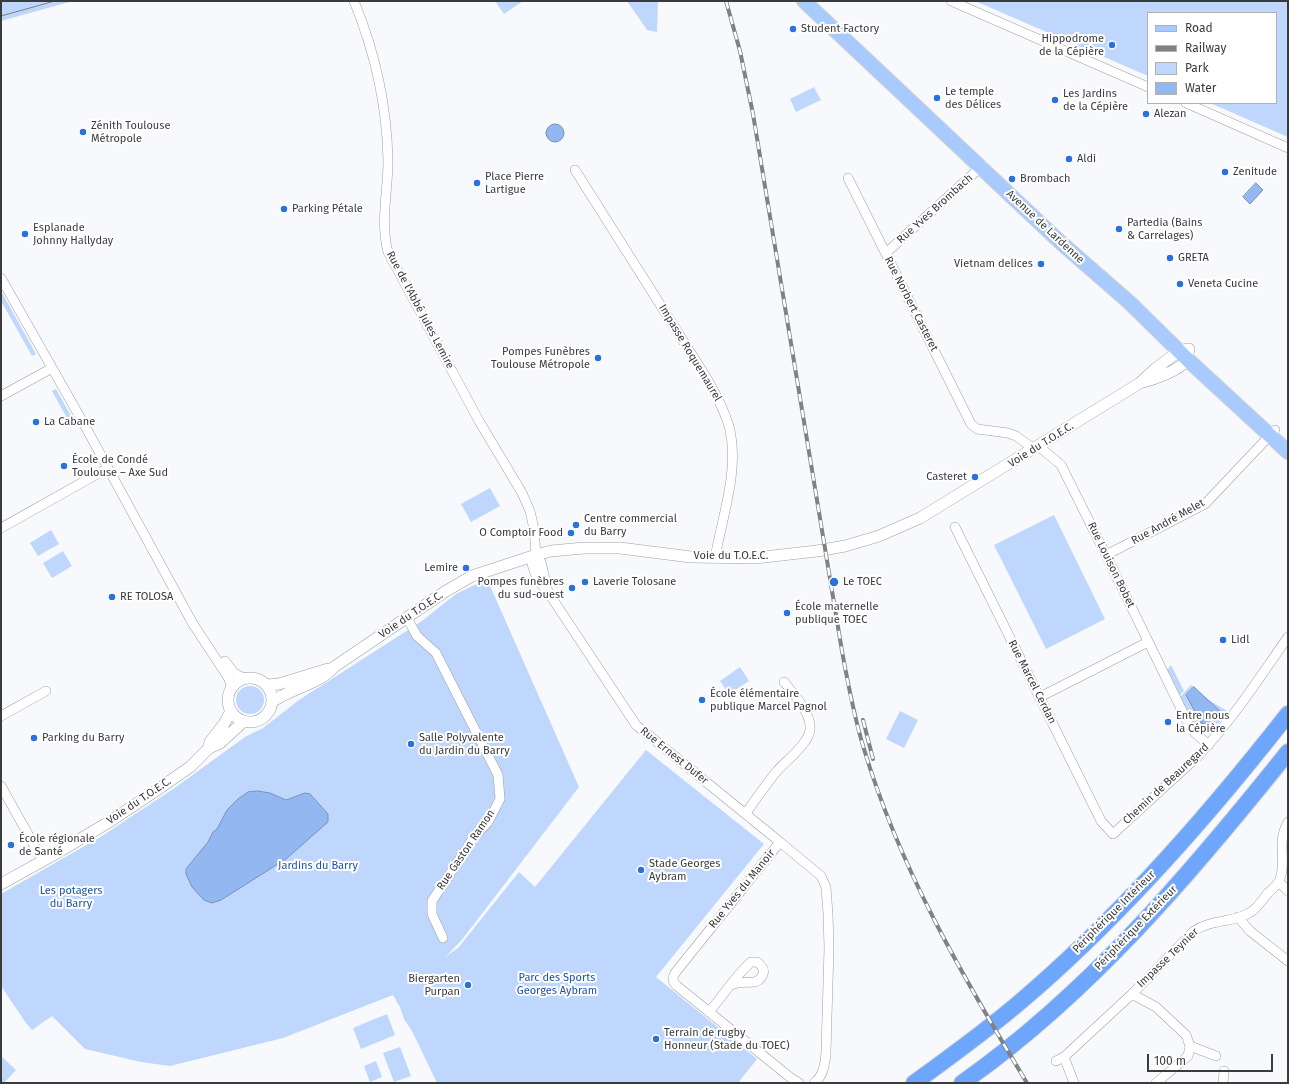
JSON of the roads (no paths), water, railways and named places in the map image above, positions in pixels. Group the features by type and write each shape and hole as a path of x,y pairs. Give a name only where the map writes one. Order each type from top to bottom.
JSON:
{"highway":[{"name":"Périphérique Intérieur","path":"914,1083 983,1032 1020,1002 1106,922 1218,800 1288,714"},
{"name":"Périphérique Extérieur","path":"962,1083 1033,1028 1091,975 1128,938 1180,883 1288,752"}],"main road":[{"name":"Avenue de Lardenne","path":"804,1 983,166 1176,337 1185,353 1272,433 1288,452"},
{"name":"Avenue de Lardenne","path":"812,1 983,166"},
{"name":"Avenue de Lardenne","path":"1272,433 1288,442"}],"street":[{"name":"Rue de l'Abbé Jules Lemire","path":"354,1 372,49 383,104 388,160 384,232 388,252 476,415 522,494 530,511 534,529 536,555"},
{"path":"951,1 1147,87"},
{"path":"1188,104 1288,148"},
{"name":"Rue Yves Brombach","path":"886,253 983,166"},
{"name":"Impasse Roquemaurel","path":"574,170 714,390 726,417 732,449 732,468 715,558"},
{"name":"Rue Norbert Casteret","path":"848,178 971,424 977,429"},
{"path":"1,278 108,468 193,624 228,677 232,688"},
{"name":"Voie du T.O.E.C.","path":"272,702 282,695 328,674 334,667 446,591 472,576 536,555 551,551 584,548 620,548 691,557 755,558 845,546 880,536 920,518 1140,384 1155,370 1185,353"},
{"path":"1,396 52,368"},
{"name":"Rue Louison Bobet","path":"977,429 1008,433 1030,446 1042,449 1061,465 1188,723 1195,733 1209,745"},
{"name":"Rue André Melet","path":"1106,555 1205,504 1272,433"},
{"path":"1,528 108,468"},
{"name":"Rue Marcel Cerdan","path":"955,527 1101,821 1112,834"},
{"name":"Rue Ernest Dufer","path":"536,555 532,564 537,578 548,592 636,725 780,842"},
{"path":"164,569 174,582 212,646 234,673 244,678 256,678 270,690 272,702 270,710 266,716 252,722 244,721 236,717 231,711 228,699 232,688 237,682 244,678"},
{"name":"Rue Gaston Ramon","path":"407,618 417,636 436,652 498,775 500,799 488,822 474,837 432,901 432,914 443,938"},
{"name":"Chemin de Beauregard","path":"1112,834 1209,745 1231,720 1288,636"},
{"path":"1040,697 1148,642"},
{"name":"Voie du T.O.E.C.","path":"267,686 279,684 334,667"},
{"path":"746,813 778,770 804,742 810,731 808,716 784,682"},
{"path":"1,716 46,691"},
{"name":"Voie du T.O.E.C.","path":"209,748 210,742 224,724 231,711"},
{"name":"Voie du T.O.E.C.","path":"1,884 109,822 154,792 190,767 209,748 220,743 244,721"},
{"path":"1,786 43,861"},
{"path":"1288,822 1282,837 1282,873 1279,882 1288,891"},
{"name":"Rue Yves du Manoir","path":"799,1083 677,986 673,982 672,978 780,842 821,876 826,887 829,955 826,1052 821,1075 814,1083"},
{"name":"Impasse Teynier","path":"1074,1083 1060,1059 1132,994 1198,929 1209,924 1251,913 1279,882"},
{"path":"1238,917 1250,930 1288,961"},
{"path":"709,1012 731,985"},
{"path":"1132,994 1156,1007 1186,1035 1190,1046 1188,1056 1156,1083"},
{"path":"1190,1046 1216,1056"},
{"path":"1222,1083 1224,1071"}],"water":[{"path":"551,124 559,124 564,129 562,140 559,142 551,142 546,137 546,129"},
{"path":"1256,183 1263,190 1250,204 1243,197"},
{"path":"1194,687 1222,713 1208,724 1201,723 1186,695"},
{"path":"258,791 270,793 286,800 305,793 310,794 328,814 328,822 286,859 221,900 212,903 204,900 192,887 186,874 186,869 208,842 227,810 248,792"}],"tram line":[{"path":"1,16 55,1"}],"railway":[{"path":"726,1 740,51 753,114 842,651 860,737 896,837 935,921 980,1003 1027,1083"},
{"path":"863,720 873,759"}],"place":[{"name":"Student Factory","path":"793,29"},
{"name":"Hippodrome de la Cépière","path":"1112,45"},
{"name":"Le temple des Délices","path":"937,98"},
{"name":"Les Jardins de la Cépière","path":"1055,100"},
{"name":"Alezan","path":"1146,114"},
{"name":"Zénith Toulouse Métropole","path":"83,132"},
{"name":"Aldi","path":"1069,159"},
{"name":"Zenitude","path":"1225,172"},
{"name":"Brombach","path":"1012,179"},
{"name":"Place Pierre Lartigue","path":"477,183"},
{"name":"Parking Pétale","path":"284,209"},
{"name":"Partedia (Bains & Carrelages)","path":"1119,229"},
{"name":"Esplanade Johnny Hallyday","path":"25,234"},
{"name":"GRETA","path":"1170,258"},
{"name":"Vietnam delices","path":"1041,264"},
{"name":"Veneta Cucine","path":"1180,284"},
{"name":"Pompes Funèbres Toulouse Métropole","path":"598,358"},
{"name":"La Cabane","path":"36,422"},
{"name":"École de Condé Toulouse – Axe Sud","path":"64,466"},
{"name":"Casteret","path":"975,477"},
{"name":"Centre commercial du Barry","path":"576,525"},
{"name":"O Comptoir Food","path":"571,533"},
{"name":"Lemire","path":"466,568"},
{"name":"Laverie Tolosane","path":"585,582"},
{"name":"Le TOEC","path":"834,582"},
{"name":"Pompes funèbres du sud-ouest","path":"572,588"},
{"name":"RE TOLOSA","path":"112,597"},
{"name":"École maternelle publique TOEC","path":"787,613"},
{"name":"Lidl","path":"1223,640"},
{"name":"École élémentaire publique Marcel Pagnol","path":"702,700"},
{"name":"Entre nous la Cépière","path":"1168,722"},
{"name":"Parking du Barry","path":"34,738"},
{"name":"Salle Polyvalente du Jardin du Barry","path":"411,744"},
{"name":"École régionale de Santé","path":"11,845"},
{"name":"Stade Georges Aybram","path":"641,870"},
{"name":"Biergarten Purpan","path":"468,985"},
{"name":"Terrain de rugby Honneur (Stade du TOEC)","path":"656,1039"}],"park label":[{"name":"Jardins du Barry","path":"318,866"},
{"name":"Les potagers du Barry","path":"71,897"},
{"name":"Parc des Sports Georges Aybram","path":"557,984"}]}
